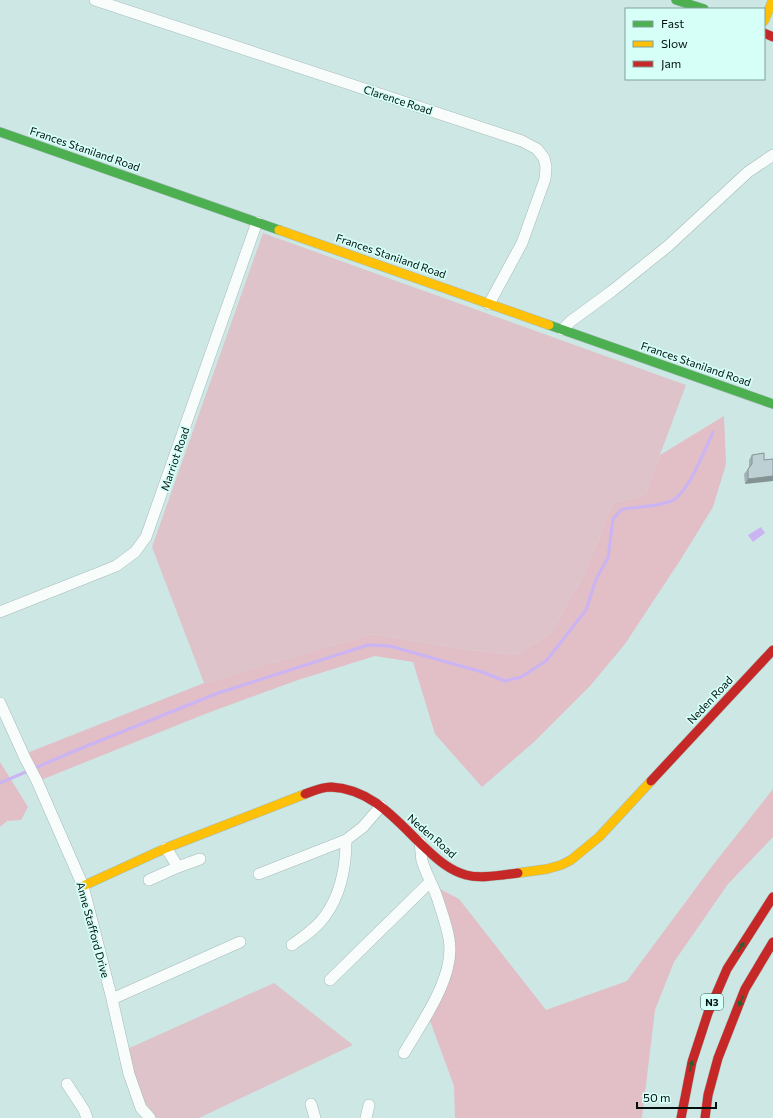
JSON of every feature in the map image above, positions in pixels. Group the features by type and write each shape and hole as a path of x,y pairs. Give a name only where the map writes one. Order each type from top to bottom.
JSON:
{"main road":[{"path":"676,0 701,8"},
{"path":"765,16 768,5"},
{"name":"Frances Staniland Road","path":"0,132 773,404"},
{"name":"Neden Road","path":"83,886 166,848 321,788 331,787 358,792 370,798 381,806 440,862 467,875 480,876 547,869 571,860 599,837 773,650"},
{"name":"N3","path":"681,1118 692,1062 708,1013 727,969 773,898"},
{"name":"N3","path":"705,1118 708,1095 718,1058 746,989 773,942"}],"street":[{"name":"Clarence Road","path":"95,0 522,141 537,149 544,158 546,167 545,179 522,243 489,304"},
{"path":"562,330 571,321 612,291 668,246 748,172 773,155"},
{"name":"Marriot Road","path":"0,612 116,566 135,552 146,538 257,222"},
{"name":"Anne Stafford Drive","path":"0,703 37,781 83,886 112,999 129,1074 142,1108 150,1118"},
{"path":"259,874 346,840 363,826 381,806"},
{"path":"292,945 324,917 337,897 341,882 346,840"},
{"path":"404,1053 434,1000 448,968 449,939 437,896 422,860 420,842"},
{"path":"166,848 178,867"},
{"path":"149,880 178,867 200,860"},
{"path":"330,980 430,882"},
{"path":"112,999 240,942"},
{"path":"68,1084 84,1110 87,1118"},
{"path":"310,1104 312,1117"},
{"path":"366,1118 369,1104"}],"shaded area":[{"path":"263,233 686,385 645,495 613,503 584,575 550,634 515,655 462,649 371,634 204,683 152,547"},
{"path":"724,416 726,464 713,507 681,559 625,644 590,686 534,742 482,787 435,734 413,662 375,656 298,680 205,714 41,780 27,753 204,683 371,634 462,649 515,655 550,634 584,575 613,503 645,495 660,455"},
{"path":"761,527 765,533 753,542 748,535"},
{"path":"0,762 28,807 21,820 7,821 0,827"},
{"path":"773,789 773,837 728,884 674,962 655,1010 642,1118 455,1118 454,1086 429,1018 445,974 446,948 431,884 459,899 546,1010 627,981 713,865"},
{"path":"274,983 353,1045 199,1118 157,1118 152,1113 142,1096 125,1050"}],"building":[{"path":"764,453 764,460 773,459 773,476 748,479 748,469 752,464 752,455"}],"waterway":[{"path":"0,783 218,693 368,645 390,646 482,672 505,681 521,677 546,661 586,610 596,579 608,558 613,519 622,509 659,504 671,501 677,497 690,481 713,432"}],"traffic: fast":[{"path":"676,0 701,8"},
{"path":"0,132 279,230"},
{"path":"549,325 773,404"}],"traffic: slow":[{"path":"765,19 773,0"},
{"path":"279,230 549,325"},
{"path":"518,873 547,869 571,860 599,837 651,781"},
{"path":"83,886 166,848 305,794"}],"traffic: jam":[{"path":"765,33 773,37"},
{"path":"651,781 773,650"},
{"path":"305,794 321,788 331,787 359,793 393,816 438,859 448,867 460,873 478,877 518,873"},
{"path":"681,1118 692,1062 708,1013 727,969 773,897"},
{"path":"705,1118 708,1095 718,1058 745,989 773,942"}]}
